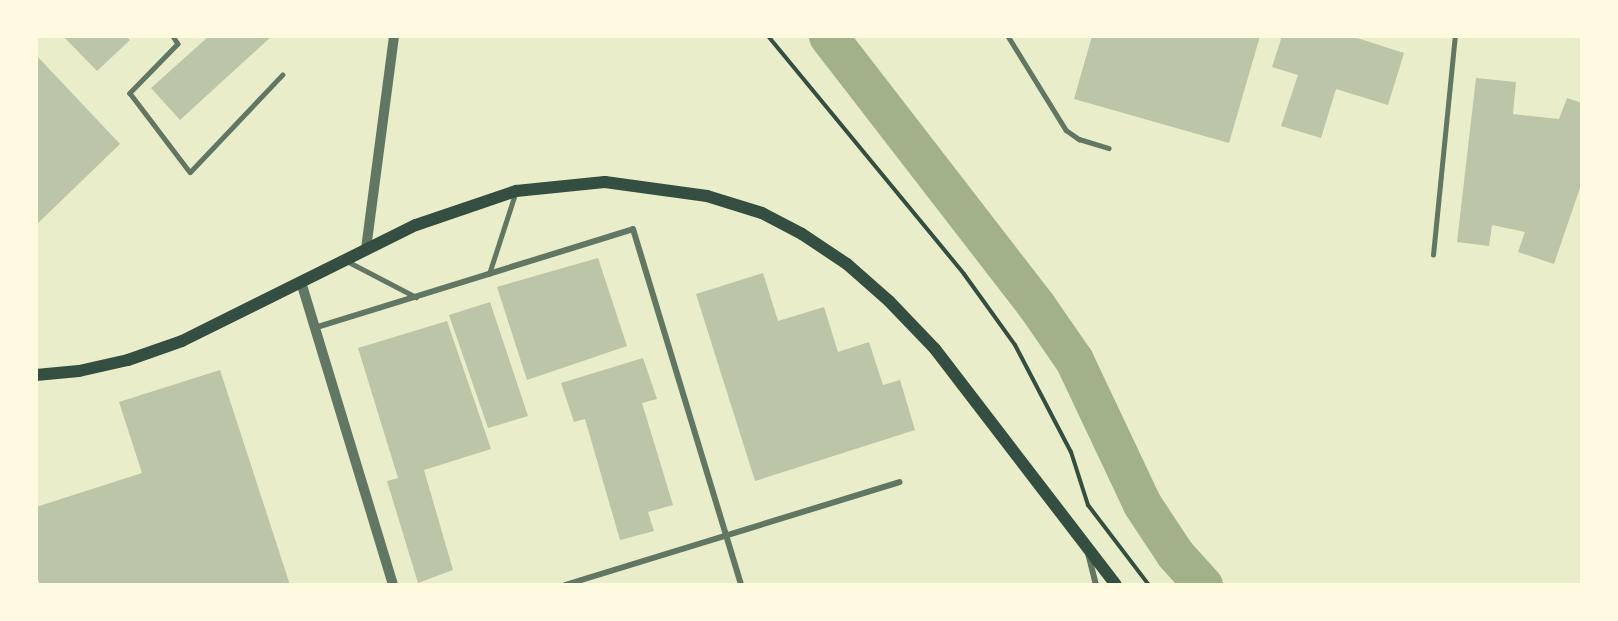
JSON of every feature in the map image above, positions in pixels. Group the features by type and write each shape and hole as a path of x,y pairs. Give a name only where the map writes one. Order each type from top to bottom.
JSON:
{"main road":[{"path":"36,375 79,370 128,360 225,321 416,225 516,190 605,183 652,186 718,199 762,213 802,234 847,264 889,301 935,349 1116,585"}],"street":[{"path":"366,249 394,36"},
{"path":"314,328 633,229 741,585"},
{"path":"300,282 393,585"},
{"path":"565,585 900,482"},
{"path":"1086,547 1096,585"}],"lane":[{"path":"173,36 177,44 130,93 190,172 282,75"},
{"path":"1008,36 1066,130 1079,140 1109,148"},
{"path":"1433,255 1455,36"},
{"path":"489,274 516,190"},
{"path":"344,260 416,297"}],"path":[{"path":"768,36 964,274 1015,345 1071,452 1088,505 1149,585"}],"building":[{"path":"63,36 126,36 130,40 97,71"},
{"path":"209,36 272,36 180,120 151,88"},
{"path":"1092,36 1260,36 1229,143 1074,99"},
{"path":"1282,36 1351,36 1404,53 1388,105 1336,89 1321,138 1281,126 1298,75 1272,67"},
{"path":"36,55 120,144 36,225"},
{"path":"1476,78 1516,82 1513,114 1559,119 1567,98 1582,103 1582,182 1554,264 1518,252 1525,232 1492,225 1489,246 1457,242"},
{"path":"598,258 627,346 527,380 497,287"},
{"path":"763,273 778,321 824,307 838,352 869,342 883,385 900,380 915,430 755,481 696,294"},
{"path":"490,302 528,416 488,428 449,315"},
{"path":"447,321 491,449 424,470 453,570 418,583 387,481 398,478 358,348"},
{"path":"643,358 657,399 642,403 673,505 648,512 654,531 620,540 585,419 574,422 561,383"},
{"path":"220,370 290,585 40,585 36,573 36,507 142,473 119,402"}],"waterway":[{"path":"828,36 1036,305 1074,360 1142,504 1175,554 1203,585"}]}
